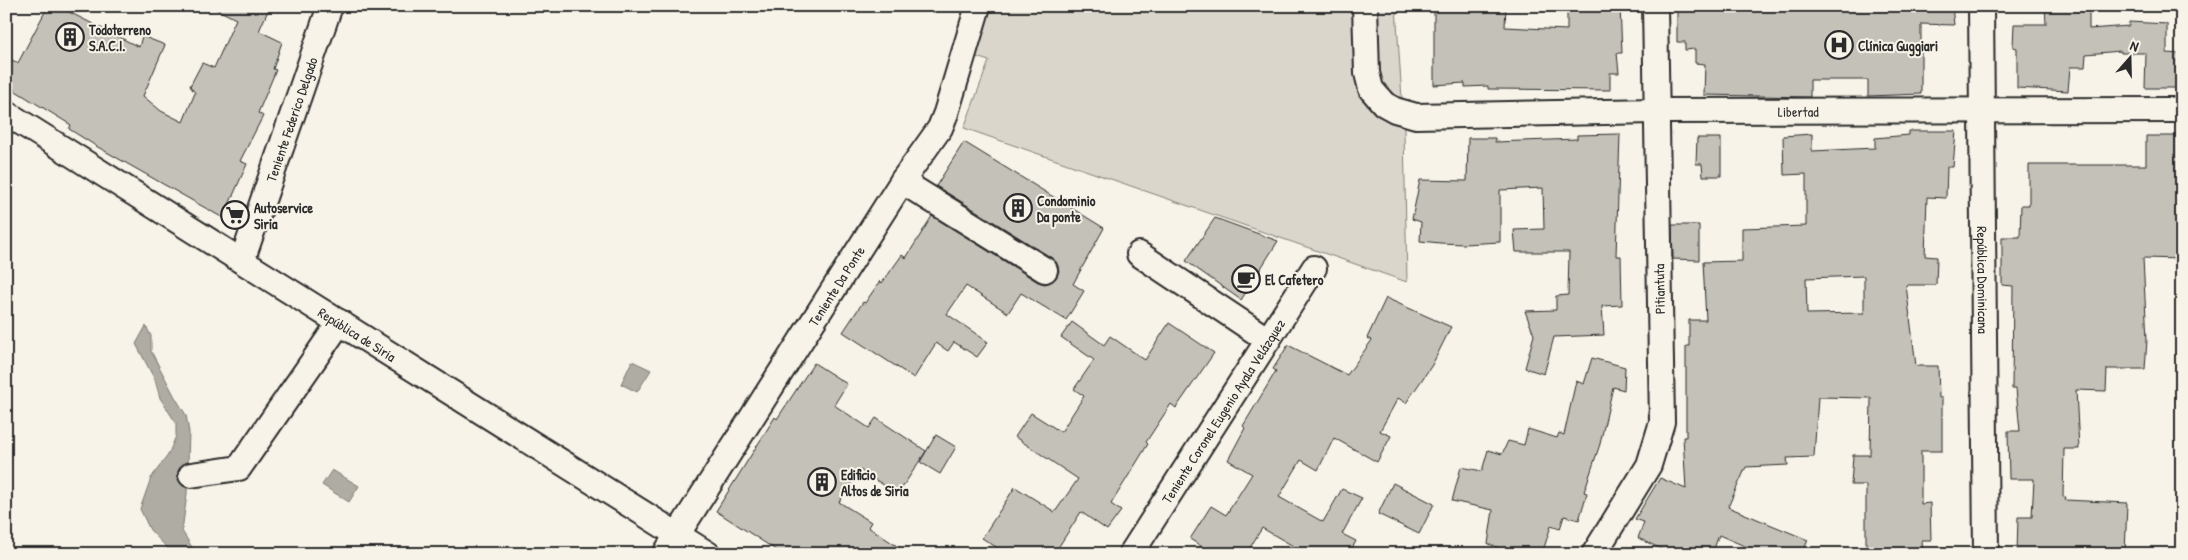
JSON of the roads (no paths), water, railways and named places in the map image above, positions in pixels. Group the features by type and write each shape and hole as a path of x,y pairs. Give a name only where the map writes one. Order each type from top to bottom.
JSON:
{"street":[{"name":"Teniente Federico Delgado","path":"242,261 330,6"},
{"name":"Teniente Da Ponte","path":"671,544 903,180 940,128 978,6"},
{"name":"Libertad","path":"1365,6 1367,72 1371,89 1384,104 1394,110 1416,116 1655,111 2182,110"},
{"name":"Pitiantuta","path":"1594,554 1649,465 1662,422 1655,111 1655,6"},
{"name":"República Dominicana","path":"1981,6 1986,554"},
{"name":"República de Siria","path":"6,113 340,322 671,544 708,554"},
{"path":"903,180 911,187 1045,270"},
{"path":"1139,254 1268,340"},
{"name":"Teniente Coronel Eugenio Ayala Velázquez","path":"1131,554 1314,268"},
{"path":"191,475 239,468 340,322"}],"place":[{"name":"Todoterreno S.A.C.I.","path":"70,37"},
{"name":"Clínica Guggiari","path":"1839,45"},
{"name":"Condominio Da ponte","path":"1018,208"},
{"name":"Autoservice Siria","path":"235,215"},
{"name":"El Cafetero","path":"1246,279"},
{"name":"Edificio Altos de Siria","path":"822,482"}]}
